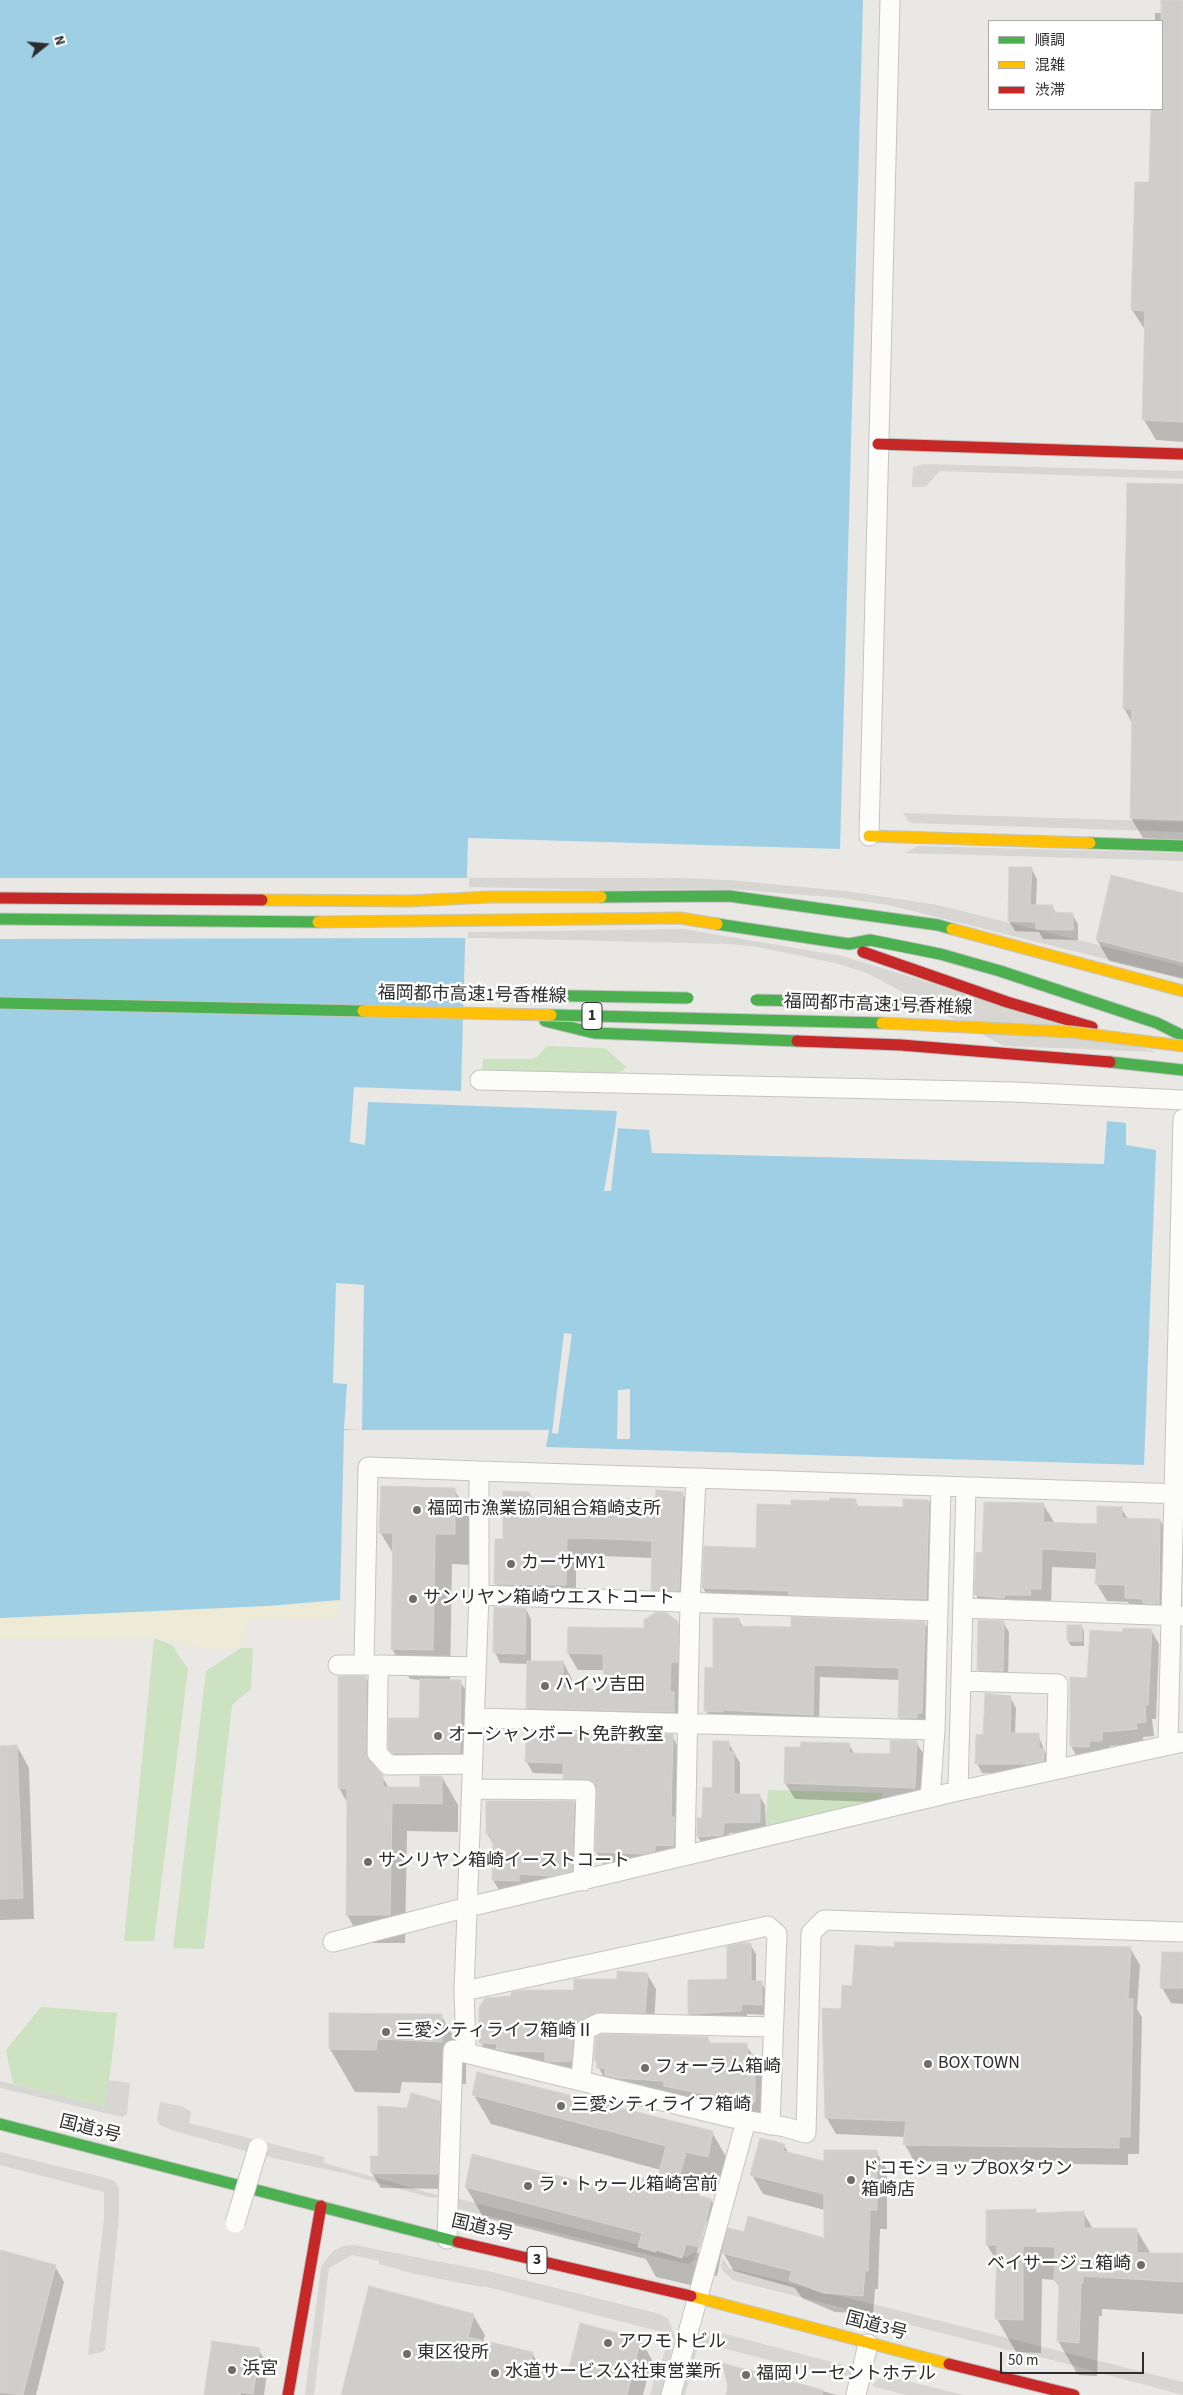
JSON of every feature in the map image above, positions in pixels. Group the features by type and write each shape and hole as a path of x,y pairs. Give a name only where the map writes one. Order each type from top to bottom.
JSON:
{"main road":[{"path":"878,444 1183,454"},
{"path":"869,836 1183,846"},
{"path":"0,898 410,901 490,897 729,896 938,925 1183,991"},
{"path":"0,919 321,922 680,918 849,944 870,940 940,954 1000,971 1157,1023 1183,1036"},
{"path":"849,944 868,955 1006,1002 1157,1047 1183,1046"},
{"path":"0,994 128,994"},
{"name":"福岡都市高速1号香椎線","path":"510,995 700,998"},
{"name":"福岡都市高速1号香椎線","path":"740,999 870,1002 939,1007"},
{"name":"福岡都市高速1号香椎線","path":"0,1003 512,1013 927,1024 1071,1032 1183,1046"},
{"name":"福岡都市高速1号香椎線","path":"998,1011 1110,1020 1183,1029"},
{"path":"512,1013 594,1033 901,1045 1068,1058 1183,1070"},
{"name":"国道3号","path":"0,2124 447,2239 696,2296 1028,2389 1074,2395"},
{"path":"288,2395 321,2206"}],"street":[{"path":"869,836 890,0"},
{"path":"480,1080 1014,1092 1183,1100"},
{"path":"333,1942 468,1907 958,1791 1176,1743 1183,1130"},
{"path":"472,1764 388,1765 377,1753 371,1664 368,1468 1179,1494"},
{"path":"466,2051 464,1991 479,1595 479,1471"},
{"path":"685,1856 690,1603 696,1478"},
{"path":"930,1798 935,1730 941,1486"},
{"path":"958,1791 966,1487"},
{"path":"479,1595 937,1611"},
{"path":"963,1608 1177,1616"},
{"path":"338,1665 476,1667"},
{"path":"961,1681 1058,1684 1056,1769"},
{"path":"474,1718 935,1730"},
{"path":"473,1789 586,1790 583,1880"},
{"path":"447,2239 454,2050 466,2051 746,2121 806,2132 811,1932 824,1920 1183,1932"},
{"path":"464,1991 768,1926 777,1934 772,2027 770,2124"},
{"path":"581,2080 584,2030 599,2023 772,2027"},
{"path":"671,2395 696,2296 746,2121"},
{"path":"236,2223 258,2148"},
{"path":"856,2395 868,2344"}],"green space":[{"path":"547,1046 605,1048 626,1067 623,1071 616,1073 482,1071 483,1059 531,1059 537,1057"},
{"path":"154,1638 172,1645 188,1669 154,1941 124,1941"},
{"path":"241,1648 253,1648 251,1689 232,1705 204,1949 173,1948 206,1671"},
{"path":"768,1790 883,1793 880,1802 765,1829"},
{"path":"41,2007 117,2013 106,2108 13,2084 6,2050"}],"sand":[{"path":"340,1600 337,1618 249,1618 241,1648 216,1650 154,1638 0,1639 0,1618 267,1606"}],"shaded area":[{"path":"924,464 1183,471 1183,479 940,471 925,487 912,487 913,467"},
{"path":"903,813 1183,822 1183,832 910,823"},
{"path":"918,846 1183,853 1183,861 905,853"},
{"path":"0,877 684,878 729,880 845,891 938,905 1183,966 1183,978 888,905 842,898 729,889 608,890"},
{"path":"684,929 842,956 1157,1052 1004,1046 867,973 835,963 758,947 728,944 484,938 0,939"},
{"path":"108,2080 130,2083 127,2114 122,2117 0,2088 0,2081 105,2107"},
{"path":"160,2102 181,2106 191,2111 189,2123 324,2157 324,2163 441,2196 432,2198 343,2173 260,2155 171,2130 160,2125 157,2120"},
{"path":"0,2152 106,2178 114,2181 119,2188 119,2217 105,2350 102,2352 88,2355 104,2217 104,2192 0,2165"},
{"path":"452,2197 687,2257 697,2251 694,2260 689,2264 682,2263 459,2209"},
{"path":"354,2245 488,2271 660,2314 668,2319 675,2336 661,2395 650,2395 656,2372 659,2372 667,2342 658,2331 483,2286 415,2274 379,2264 379,2261 352,2255 329,2268 314,2395 305,2395 321,2267 333,2251 343,2246"},
{"path":"723,2258 729,2268 1183,2382 1183,2395 1014,2350 733,2280 723,2271 721,2265"},
{"path":"714,2331 851,2367 854,2371 855,2382 710,2345 697,2350 685,2395 680,2395 697,2336 702,2332"},
{"path":"891,2377 964,2395 906,2395 872,2386 878,2379"}],"water":[{"path":"0,0 863,0 840,849 468,838 461,1091 354,1087 350,1142 365,1145 368,1102 617,1111 615,1128 649,1130 652,1153 1104,1164 1107,1121 1126,1123 1126,1145 1156,1150 1144,1465 546,1447 549,1430 344,1430 340,1600 267,1606 0,1618"}],"pier":[{"path":"0,878 469,878 468,938 0,939"},
{"path":"615,1128 618,1128 611,1191 604,1191"},
{"path":"336,1283 364,1285 362,1430 344,1429 347,1384 333,1383"},
{"path":"564,1333 572,1334 558,1434 552,1433"},
{"path":"630,1389 630,1439 617,1439 618,1390"}],"building":[{"path":"1161,0 1183,0 1183,422 1142,420 1145,311 1131,310 1135,182 1149,182 1151,110 1163,110 1163,20 1161,20"},
{"path":"1127,483 1183,484 1183,820 1130,818 1132,709 1123,709"},
{"path":"1009,867 1032,867 1030,905 1053,905 1053,912 1073,913 1073,930 1036,929 1036,922 1008,921"},
{"path":"1111,875 1183,893 1183,962 1096,940"},
{"path":"381,1486 455,1488 455,1534 435,1534 433,1650 391,1649 393,1533 379,1533"},
{"path":"656,1490 683,1492 679,1591 651,1590 652,1541 613,1539 567,1538 566,1585 494,1584 495,1539 503,1539 503,1491 529,1492 529,1499 564,1498 564,1501 613,1503 613,1498 655,1499"},
{"path":"830,1498 856,1499 856,1506 903,1507 903,1499 929,1500 926,1599 789,1595 789,1591 702,1588 704,1546 756,1548 757,1504 791,1505 791,1500 829,1501"},
{"path":"984,1502 1044,1503 1043,1522 1097,1524 1097,1506 1122,1507 1122,1518 1160,1519 1159,1604 1143,1603 1143,1599 1125,1598 1125,1585 1095,1584 1097,1552 1042,1549 1041,1589 1030,1589 1031,1595 1005,1595 1004,1598 974,1595 976,1552 982,1553"},
{"path":"494,1607 526,1608 525,1654 493,1653"},
{"path":"656,1612 667,1613 678,1622 678,1662 671,1662 670,1691 674,1692 674,1712 526,1708 527,1661 563,1661 563,1688 604,1689 603,1654 567,1653 568,1627 644,1628 644,1620"},
{"path":"791,1617 925,1622 922,1713 917,1713 917,1718 898,1718 899,1668 814,1665 813,1715 723,1710 723,1712 704,1711 705,1667 713,1668 713,1618 739,1618 739,1626 791,1627"},
{"path":"978,1620 1004,1621 1003,1671 977,1670"},
{"path":"1067,1625 1082,1625 1082,1641 1067,1641"},
{"path":"1123,1628 1152,1629 1148,1705 1145,1705 1146,1722 1136,1723 1137,1729 1102,1732 1102,1741 1089,1741 1089,1747 1070,1746 1070,1677 1087,1678 1090,1630 1122,1632"},
{"path":"338,1676 366,1676 366,1753 369,1761 383,1775 383,1787 420,1787 420,1776 442,1776 442,1804 392,1803 390,1915 346,1915 347,1789 338,1788"},
{"path":"420,1679 461,1680 460,1753 392,1753 388,1749 389,1718 419,1718"},
{"path":"985,1693 1011,1696 1010,1733 1039,1733 1039,1749 1044,1749 1044,1761 1028,1764 975,1764 976,1734 983,1735"},
{"path":"594,1732 594,1743 645,1745 645,1734 673,1734 671,1817 675,1817 673,1846 655,1845 655,1851 645,1854 595,1852 596,1784 587,1779 563,1779 563,1763 525,1762 526,1739"},
{"path":"890,1740 917,1741 915,1788 784,1783 785,1747 800,1747 801,1742 850,1743 849,1753 890,1754"},
{"path":"713,1741 729,1741 729,1752 734,1752 734,1794 760,1794 760,1822 724,1823 723,1835 697,1837 697,1818 702,1818 703,1787 712,1788"},
{"path":"17,1745 23,1898 0,1899 0,1746"},
{"path":"486,1801 574,1801 572,1871 551,1876 519,1874 519,1881 492,1880 493,1843 491,1842 491,1834 486,1834"},
{"name":"BOX TOWN","path":"895,1942 1131,1947 1128,1999 1133,1999 1130,2137 1119,2137 1119,2148 903,2145 906,2121 825,2118 822,2008 841,2009 842,1985 852,1986 855,1945 894,1947"},
{"path":"751,1943 751,1981 762,1981 762,2005 742,2004 741,2011 688,2014 688,1980 727,1979 727,1946"},
{"path":"1162,1952 1183,1952 1183,1988 1160,1988"},
{"path":"617,1971 648,1973 645,2013 599,2012 580,2020 574,2029 571,2061 549,2062 545,2061 545,2052 507,2051 496,2049 497,2044 479,2043 479,2008 485,1998 511,1996 511,1992 524,1990 574,1990 574,1979 617,1979"},
{"name":"三愛シティライフ箱崎Ⅱ","path":"329,2013 442,2014 442,2042 378,2039 376,2050 329,2049"},
{"path":"602,2034 708,2037 708,2043 747,2043 748,2055 755,2054 755,2102 728,2102 728,2099 664,2086 664,2081 617,2078 605,2075 605,2068 596,2068 597,2060 594,2060 596,2037"},
{"path":"477,2072 713,2131 708,2157 686,2152 676,2189 711,2199 700,2247 686,2244 682,2258 656,2250 656,2252 638,2247 642,2233 465,2187 472,2154 598,2186 600,2179 631,2187 635,2176 656,2183 666,2146 472,2095"},
{"path":"411,2093 440,2101 438,2174 371,2173 370,2156 378,2156 378,2106 407,2108"},
{"path":"760,2138 785,2144 783,2151 824,2161 824,2150 877,2150 877,2210 870,2210 868,2271 865,2271 863,2296 823,2293 789,2280 792,2271 722,2253 728,2228 744,2232 748,2216 824,2238 824,2194 750,2175"},
{"path":"1036,2209 1036,2213 1084,2211 1084,2228 1137,2228 1137,2253 1183,2253 1183,2282 1083,2276 1083,2283 1081,2283 1079,2343 1057,2341 1059,2282 1054,2281 1055,2247 1023,2246 1023,2320 995,2319 997,2245 986,2245 986,2210"},
{"path":"0,2250 56,2265 23,2395 0,2392"},
{"path":"369,2286 474,2314 468,2337 533,2352 531,2361 568,2371 580,2323 641,2339 627,2395 341,2395"},
{"name":"浜宮","path":"212,2341 260,2348 253,2394 240,2392 240,2395 204,2395"},
{"name":"福岡リーセントホテル","path":"722,2363 823,2390 822,2395 726,2395 728,2387"}],"traffic: fast":[{"path":"1090,843 1183,846"},
{"path":"601,897 729,896 938,925 952,929"},
{"path":"0,919 318,922"},
{"path":"717,924 849,944 870,940 940,954 1000,971 1157,1023 1183,1036"},
{"path":"519,995 688,998"},
{"path":"756,1000 870,1002 931,1006"},
{"path":"0,1003 363,1011"},
{"path":"551,1015 882,1023"},
{"path":"545,1021 594,1033 797,1041"},
{"path":"1110,1062 1183,1070"},
{"path":"0,2124 458,2242"}],"traffic: slow":[{"path":"869,836 1090,843"},
{"path":"262,900 410,901 490,897 601,897"},
{"path":"318,922 680,918 717,924"},
{"path":"952,929 1183,991"},
{"path":"363,1011 551,1015"},
{"path":"882,1023 1071,1032 1183,1046"},
{"path":"691,2296 949,2364"}],"traffic: jam":[{"path":"878,444 1183,454"},
{"path":"0,898 262,900"},
{"path":"863,952 1007,1002 1092,1027"},
{"path":"797,1041 901,1045 1110,1062"},
{"path":"288,2395 321,2206"},
{"path":"458,2242 691,2296"},
{"path":"949,2364 1074,2395"}],"place":[{"name":"福岡市漁業協同組合箱崎支所","path":"417,1510"},
{"name":"カーサMY1","path":"511,1564"},
{"name":"サンリヤン箱崎ウエストコート","path":"413,1599"},
{"name":"ハイツ吉田","path":"545,1686"},
{"name":"オーシャンボート免許教室","path":"438,1736"},
{"name":"サンリヤン箱崎イーストコート","path":"368,1862"},
{"name":"三愛シティライフ箱崎Ⅱ","path":"386,2032"},
{"name":"BOX TOWN","path":"928,2064"},
{"name":"フォーラム箱崎","path":"645,2068"},
{"name":"三愛シティライフ箱崎","path":"561,2106"},
{"name":"ドコモショップBOXタウン 箱崎店","path":"851,2180"},
{"name":"ラ・トゥール箱崎宮前","path":"528,2186"},
{"name":"ベイサージュ箱崎","path":"1141,2265"},
{"name":"アワモトビル","path":"608,2343"},
{"name":"東区役所","path":"407,2354"},
{"name":"浜宮","path":"232,2370"},
{"name":"水道サービス公社東営業所","path":"495,2373"},
{"name":"福岡リーセントホテル","path":"746,2375"}]}
